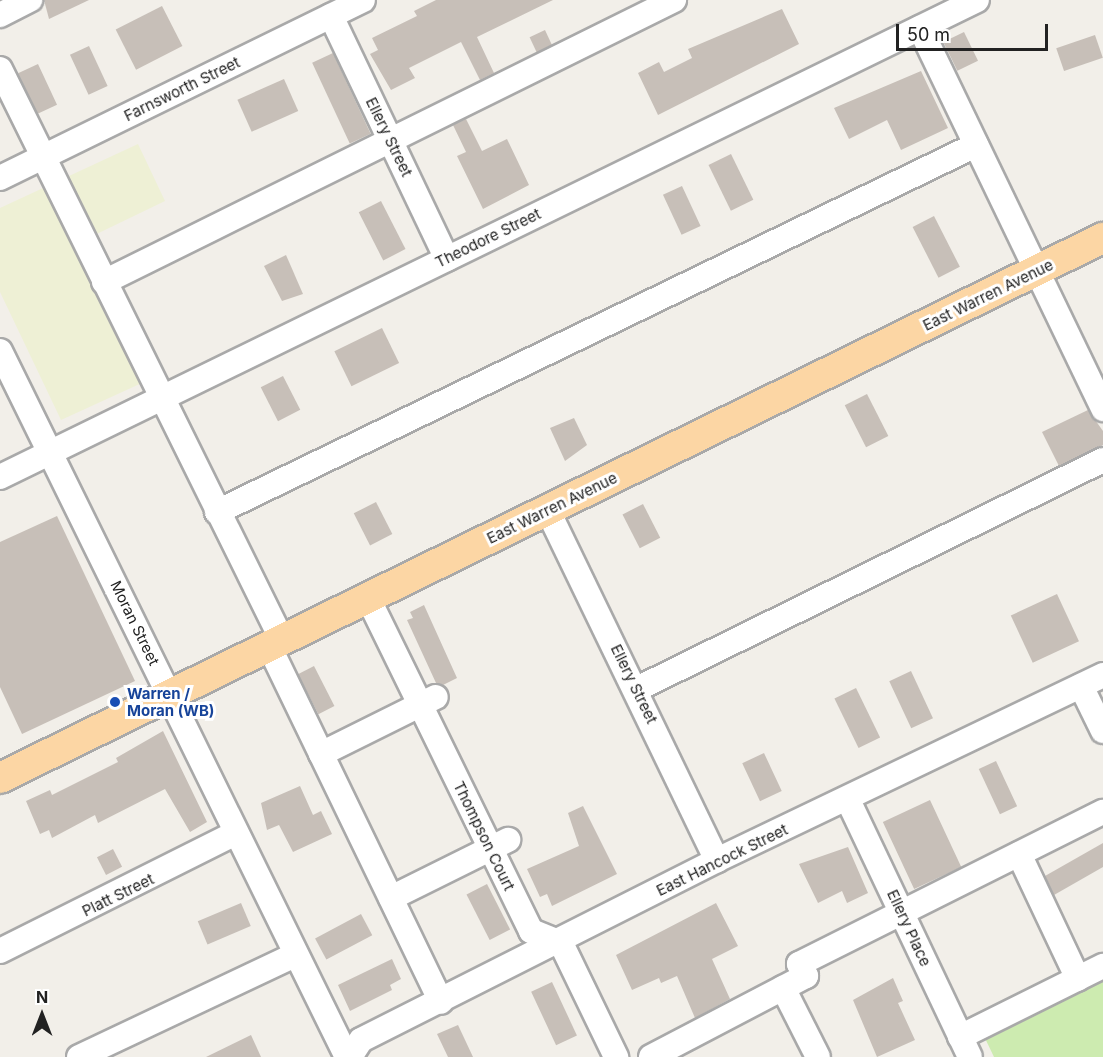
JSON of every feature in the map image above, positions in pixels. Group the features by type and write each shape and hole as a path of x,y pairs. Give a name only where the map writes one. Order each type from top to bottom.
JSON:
{"main road":[{"name":"East Warren Avenue","path":"0,778 1103,238"}],"street":[{"path":"0,15 30,0"},
{"name":"Farnsworth Street","path":"0,178 363,0"},
{"path":"104,282 674,0"},
{"name":"Theodore Street","path":"0,477 972,1"},
{"name":"Ellery Street","path":"331,16 447,259"},
{"path":"920,28 1103,409"},
{"path":"0,69 160,400 217,512 276,643 321,754 441,1002"},
{"path":"217,512 976,145"},
{"name":"Moran Street","path":"0,351 170,695 234,834 348,1057"},
{"path":"637,688 1103,460"},
{"name":"Ellery Street","path":"548,511 637,688 717,860"},
{"name":"Thompson Court","path":"368,598 428,701 499,844 531,931 561,943"},
{"name":"East Hancock Street","path":"348,1057 361,1040 561,943 717,860 848,800 1103,675"},
{"path":"1081,686 1103,731"},
{"path":"321,754 428,701"},
{"name":"Ellery Place","path":"848,800 965,1047"},
{"path":"651,1057 806,976 799,964 1103,812"},
{"name":"Platt Street","path":"0,951 234,834"},
{"path":"391,898 499,844"},
{"path":"1019,854 1078,979"},
{"path":"561,943 616,1057"},
{"path":"79,1057 295,955"},
{"path":"965,1047 1103,966"},
{"path":"783,988 818,1057"}],"green space":[{"path":"138,144 165,201 78,243 144,382 61,420 0,292 0,208"},
{"path":"1103,972 1103,1057 994,1057 982,1032"}],"building":[{"path":"44,0 89,0 49,19"},
{"path":"436,0 553,0 477,37 494,73 480,80 461,42 409,68 415,78 391,90 370,54 378,50 372,38 417,16 414,11"},
{"path":"162,6 182,46 136,70 116,30"},
{"path":"782,9 799,44 658,115 638,73 659,62 664,72 692,58 688,49"},
{"path":"545,30 552,45 537,53 530,37"},
{"path":"964,32 978,61 957,71 943,42"},
{"path":"1095,35 1103,58 1064,71 1056,48"},
{"path":"89,46 108,86 89,95 70,55"},
{"path":"333,53 371,134 350,143 312,63"},
{"path":"38,64 57,105 37,114 18,73"},
{"path":"921,71 948,128 901,150 887,120 849,139 834,108"},
{"path":"284,79 298,111 252,132 237,100"},
{"path":"466,119 482,151 507,139 529,185 483,209 457,156 466,152 453,125"},
{"path":"731,154 753,200 731,211 709,165"},
{"path":"682,186 701,226 682,235 663,195"},
{"path":"381,201 406,249 383,260 359,212"},
{"path":"934,216 960,267 938,278 913,227"},
{"path":"286,255 303,294 282,301 264,266"},
{"path":"382,328 399,363 351,386 334,351"},
{"path":"283,376 300,410 278,421 261,387"},
{"path":"867,394 888,436 866,447 845,405"},
{"path":"1088,410 1103,431 1103,445 1059,466 1042,432"},
{"path":"574,418 587,445 565,461 550,428"},
{"path":"376,502 392,534 370,545 354,513"},
{"path":"643,504 660,538 640,548 623,514"},
{"path":"57,516 135,681 22,734 0,687 0,542"},
{"path":"1057,594 1079,641 1033,663 1011,616"},
{"path":"424,605 457,678 443,685 436,683 407,620 413,618 410,612"},
{"path":"314,666 334,706 318,714 298,674"},
{"path":"911,671 933,718 911,728 889,681"},
{"path":"856,688 880,737 859,748 834,699"},
{"path":"163,731 207,822 190,832 165,789 98,823 95,815 52,838 49,830 40,834 26,801 50,790 52,795 118,762 116,758"},
{"path":"764,753 782,791 760,801 742,763"},
{"path":"996,761 1017,806 1000,814 979,769"},
{"path":"300,786 313,815 321,811 332,834 293,852 279,825 267,830 261,803"},
{"path":"930,800 961,867 914,889 883,822"},
{"path":"583,806 617,874 552,906 547,894 540,897 527,869 579,846 568,813"},
{"path":"1103,843 1103,867 1054,895 1045,876"},
{"path":"848,847 868,893 847,903 842,891 818,903 799,864"},
{"path":"113,849 122,867 106,875 97,857"},
{"path":"487,884 510,929 490,940 467,894"},
{"path":"241,903 251,926 208,944 198,921"},
{"path":"716,903 738,946 712,959 730,999 695,1018 677,976 661,983 659,978 632,990 616,955"},
{"path":"361,914 372,935 326,960 315,938"},
{"path":"392,959 401,979 390,985 392,990 350,1011 338,985"},
{"path":"893,978 903,1001 898,1003 915,1040 877,1057 853,1000"},
{"path":"552,982 577,1035 556,1045 531,992"},
{"path":"458,1025 473,1057 448,1057 437,1034"},
{"path":"251,1035 261,1057 206,1057"}],"place":[{"name":"Warren / Moran (WB)","path":"115,702"}]}
